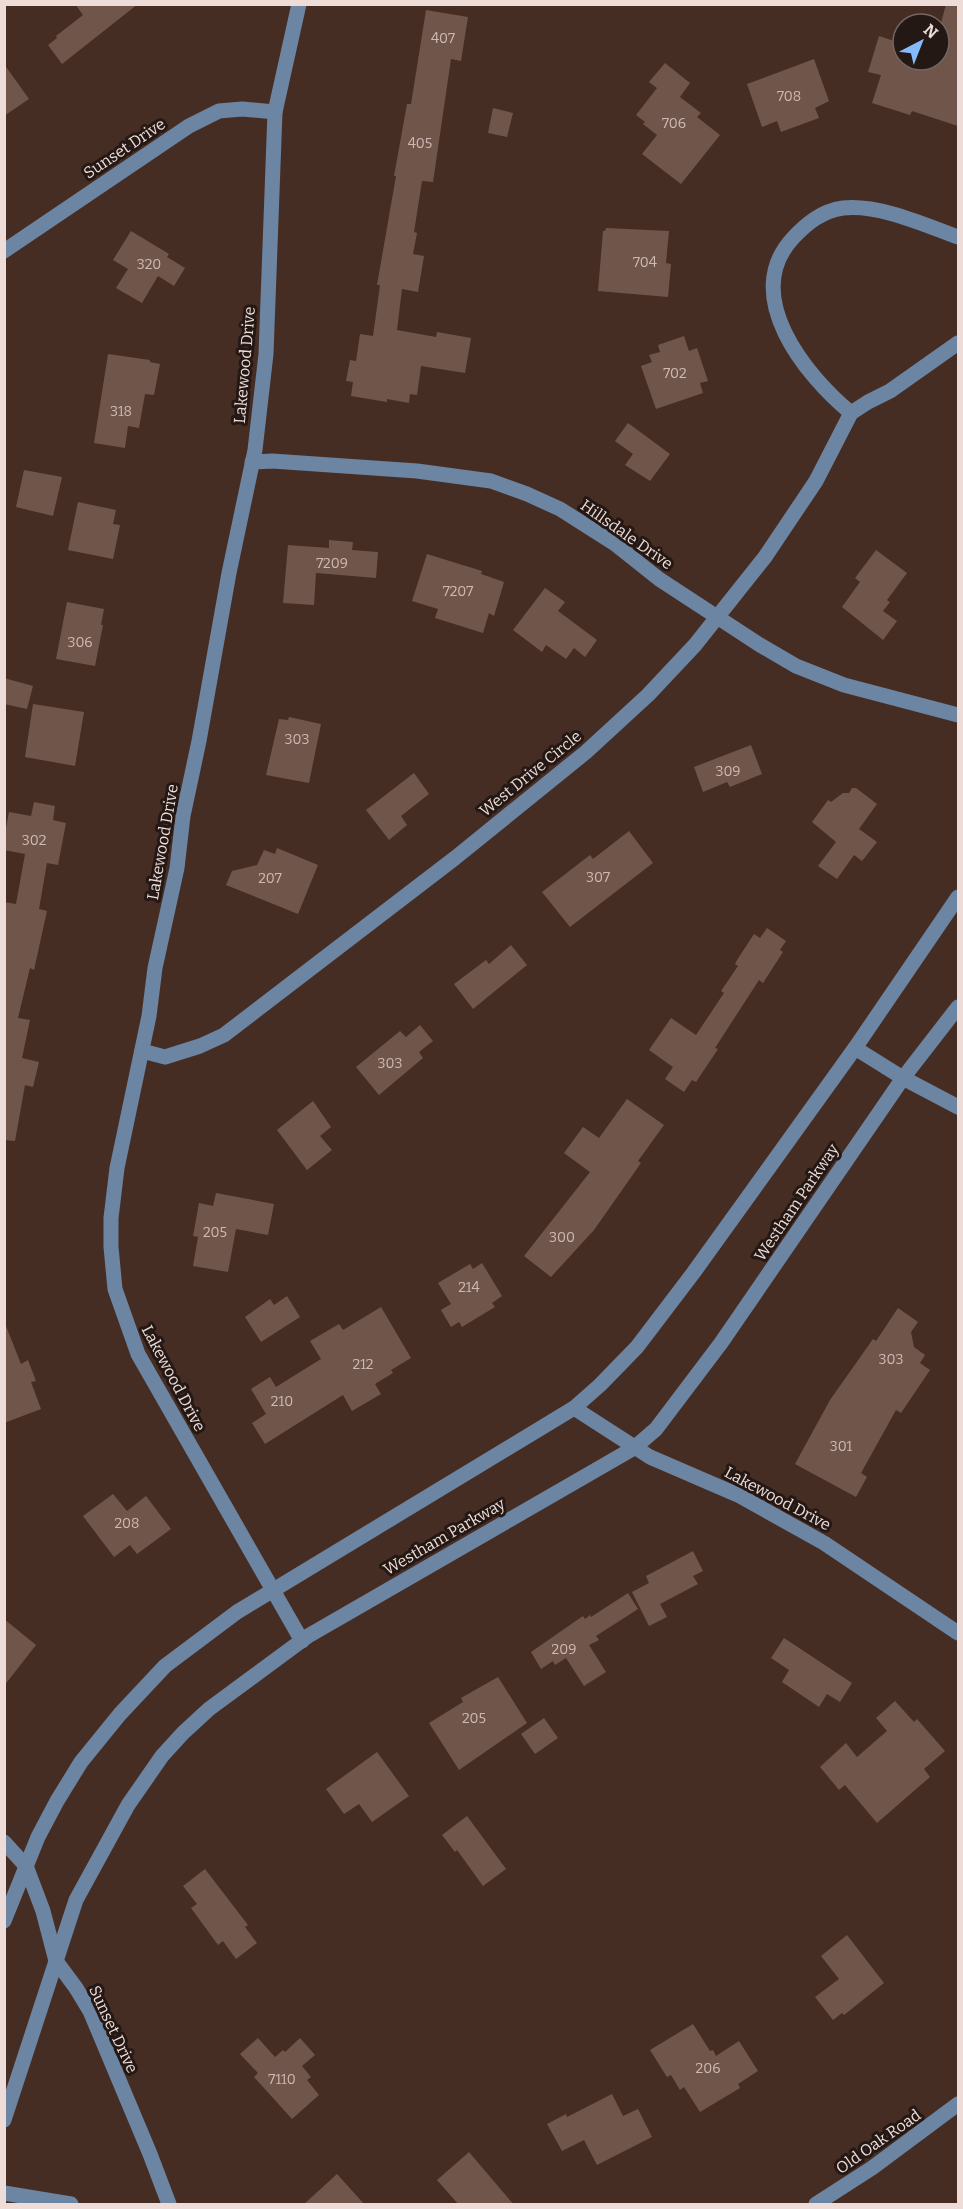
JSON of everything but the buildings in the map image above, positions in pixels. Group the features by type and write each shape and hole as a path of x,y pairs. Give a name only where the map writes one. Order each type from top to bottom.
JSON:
{"street":[{"name":"Lakewood Drive","path":"299,4 275,112 266,354 252,462 183,816 177,868 155,968 149,1016 117,1168 111,1218 111,1247 115,1289 138,1354 273,1590 285,1615 302,1641"},
{"name":"Sunset Drive","path":"4,251 189,126 219,111 242,109 275,112"},
{"path":"958,237 904,218 860,208 842,208 822,214 806,225 788,244 776,266 773,292 776,310 787,336 807,368 828,394 851,413 890,391 958,343"},
{"name":"West Drive Circle","path":"142,1051 165,1057 200,1046 224,1035 455,858 586,752 648,694 695,645 765,557 816,481 851,413"},
{"name":"Hillsdale Drive","path":"252,462 272,461 417,471 491,481 560,510 615,544 659,579 796,666 844,685 958,715"},
{"path":"4,1921 38,1837 81,1762 120,1714 165,1666 237,1611 574,1408 637,1347 694,1272 855,1048 958,897"},
{"name":"Westham Parkway","path":"4,2120 76,1900 128,1805 162,1756 209,1709 302,1641 634,1448 656,1429 721,1343 903,1078 958,1007"},
{"path":"855,1048 903,1078 958,1107"},
{"name":"Lakewood Drive","path":"574,1408 650,1457 738,1495 824,1543 958,1633"},
{"name":"Sunset Drive","path":"4,1842 26,1866 43,1911 56,1961 90,2011 169,2205"},
{"name":"Old Oak Road","path":"816,2205 881,2162 958,2104"},
{"path":"4,2193 71,2205"}]}
